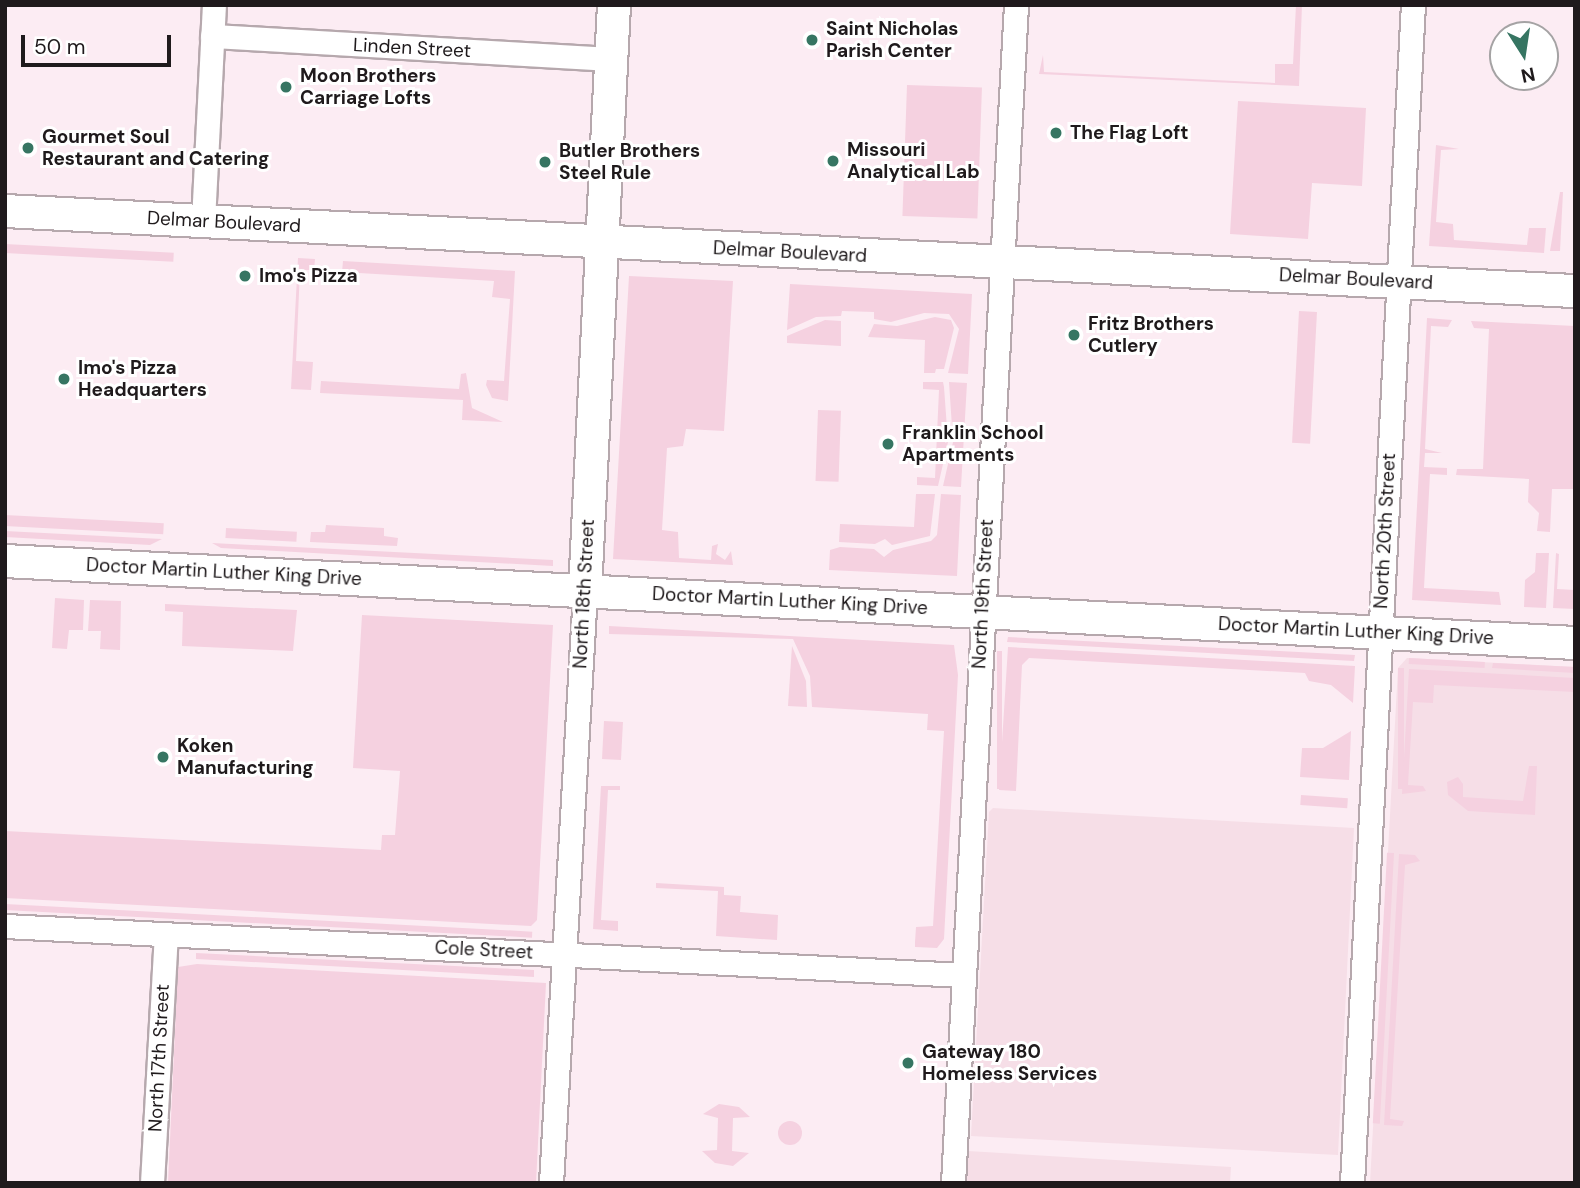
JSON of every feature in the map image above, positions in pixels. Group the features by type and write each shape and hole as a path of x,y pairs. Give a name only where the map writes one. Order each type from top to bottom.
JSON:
{"street":[{"path":"203,221 214,5"},
{"name":"North 18th Street","path":"551,1183 614,5"},
{"name":"North 19th Street","path":"953,1183 962,975 1016,5"},
{"name":"North 20th Street","path":"1352,1183 1413,5"},
{"name":"Linden Street","path":"212,36 612,59"},
{"name":"Delmar Boulevard","path":"5,211 1575,291"},
{"name":"Doctor Martin Luther King Drive","path":"5,561 1575,643"},
{"name":"Cole Street","path":"5,926 962,975"},
{"name":"North 17th Street","path":"152,1183 166,934"}],"shaded area":[{"path":"1296,5 1302,5 1299,86 1039,74 1043,55 1044,72 1275,83 1275,64 1293,64"},
{"path":"907,85 982,88 977,219 902,216"},
{"path":"1238,101 1366,108 1362,186 1312,183 1308,239 1230,234"},
{"path":"1436,145 1459,149 1441,150 1436,222 1453,224 1454,240 1527,245 1529,228 1546,228 1544,253 1429,246"},
{"path":"1560,192 1563,192 1560,251 1550,251"},
{"path":"5,244 174,253 173,262 5,253"},
{"path":"298,258 315,259 314,270 300,270 296,361 313,362 311,390 291,389"},
{"path":"343,261 515,271 508,401 492,398 486,385 487,380 504,381 510,299 492,297 494,281 342,272"},
{"path":"629,276 733,281 724,431 686,429 683,446 667,448 662,530 678,532 679,558 711,560 712,546 718,544 716,554 725,560 731,551 733,565 613,559"},
{"path":"790,284 972,294 968,374 948,373 959,329 949,314 924,313 891,322 874,319 874,312 842,311 841,316 816,317 787,330"},
{"path":"1299,311 1317,312 1310,444 1292,443"},
{"path":"935,317 951,320 954,328 944,369 936,369 935,373 924,373 925,340 868,337 874,324 897,326"},
{"path":"1427,318 1452,320 1448,327 1431,326 1425,449 1442,453 1425,453 1424,467 1447,468 1447,475 1430,474 1424,588 1499,592 1501,605 1412,600"},
{"path":"825,320 841,321 841,346 787,343 787,336"},
{"path":"1471,321 1575,326 1575,489 1552,489 1550,532 1537,531 1539,513 1528,502 1529,479 1456,475 1457,469 1483,469 1489,329 1474,328"},
{"path":"466,373 472,408 503,422 462,420 463,400 320,393 321,381 459,389 461,374"},
{"path":"923,382 943,382 944,387 948,442 938,486 917,485 917,477 935,478 939,390 923,389"},
{"path":"949,382 967,383 961,487 943,486 953,442"},
{"path":"818,410 841,411 839,482 816,481"},
{"path":"916,494 935,494 930,536 892,545 885,539 875,544 839,542 840,524 914,527"},
{"path":"941,494 961,495 957,576 829,570 830,550 840,547 874,549 884,557 893,550 931,541 937,535"},
{"path":"5,515 164,523 163,534 5,526"},
{"path":"326,525 384,528 384,536 398,538 397,546 310,542 311,532 325,532"},
{"path":"226,528 297,532 296,542 225,538"},
{"path":"5,531 162,539 150,545 5,537"},
{"path":"212,543 553,560 553,566 221,548"},
{"path":"1536,553 1549,553 1546,608 1524,607 1525,580 1535,572"},
{"path":"1556,553 1559,554 1557,589 1575,590 1575,609 1553,608"},
{"path":"55,598 84,600 83,630 69,630 67,649 52,648"},
{"path":"90,600 121,601 120,650 100,649 101,631 88,631"},
{"path":"165,604 297,610 293,651 182,646 183,612 165,611"},
{"path":"362,615 553,625 537,920 531,926 5,898 5,831 381,850 382,835 395,835 400,771 353,768"},
{"path":"609,626 954,645 958,675 944,939 937,948 915,947 916,927 933,926 944,731 927,730 928,714 812,707 810,676 793,639 609,634"},
{"path":"1008,637 1355,655 1354,661 1007,642"},
{"path":"792,646 806,681 807,707 788,706"},
{"path":"1008,647 1355,666 1353,703 1331,685 1309,681 1305,673 1029,658 1022,665 1016,791 999,790"},
{"path":"997,651 1002,651 1002,789 997,789"},
{"path":"1407,658 1575,667 1575,1183 1370,1183 1398,668"},
{"path":"1409,658 1485,662 1485,668 1409,664"},
{"path":"1493,663 1575,667 1575,673 1492,668"},
{"path":"1398,668 1404,668 1404,789 1398,789"},
{"path":"1409,669 1575,678 1575,692 1434,685 1433,703 1413,702 1408,785 1423,786 1426,791 1402,794"},
{"path":"604,721 623,722 621,760 602,759"},
{"path":"1351,731 1349,780 1300,777 1302,748 1323,748"},
{"path":"1529,766 1537,766 1535,815 1468,811 1448,795 1447,782 1458,777 1463,784 1463,797 1523,801"},
{"path":"601,786 620,786 620,790 608,790 601,920 618,921 618,931 593,929"},
{"path":"1301,795 1348,798 1347,808 1300,805"},
{"path":"993,808 1354,828 1338,1155 971,1136 989,812"},
{"path":"1387,853 1394,853 1380,1124 1373,1123"},
{"path":"1399,854 1415,855 1420,861 1405,865 1390,1119 1404,1121 1402,1126 1384,1125"},
{"path":"656,883 724,887 724,895 741,896 740,912 778,915 777,940 716,936 718,891 656,888"},
{"path":"5,904 532,932 532,938 5,910"},
{"path":"196,953 534,970 534,977 196,959"},
{"path":"197,964 546,983 536,1183 168,1183 178,967"},
{"path":"719,1104 739,1107 750,1117 733,1118 732,1151 749,1153 733,1166 715,1163 702,1151 717,1150 718,1118 703,1114"},
{"path":"790,1121 799,1124 802,1133 799,1142 790,1145 781,1142 778,1133 781,1124"},
{"path":"968,1151 1231,1167 1230,1183 967,1183"}],"place":[{"name":"Saint Nicholas Parish Center","path":"812,40"},
{"name":"Moon Brothers Carriage Lofts","path":"286,87"},
{"name":"The Flag Loft","path":"1056,133"},
{"name":"Gourmet Soul Restaurant and Catering","path":"28,148"},
{"name":"Missouri Analytical Lab","path":"833,161"},
{"name":"Butler Brothers Steel Rule","path":"545,162"},
{"name":"Imo's Pizza","path":"245,276"},
{"name":"Fritz Brothers Cutlery","path":"1074,335"},
{"name":"Imo's Pizza Headquarters","path":"64,379"},
{"name":"Franklin School Apartments","path":"888,444"},
{"name":"Koken Manufacturing","path":"163,757"},
{"name":"Gateway 180 Homeless Services","path":"908,1063"}]}
